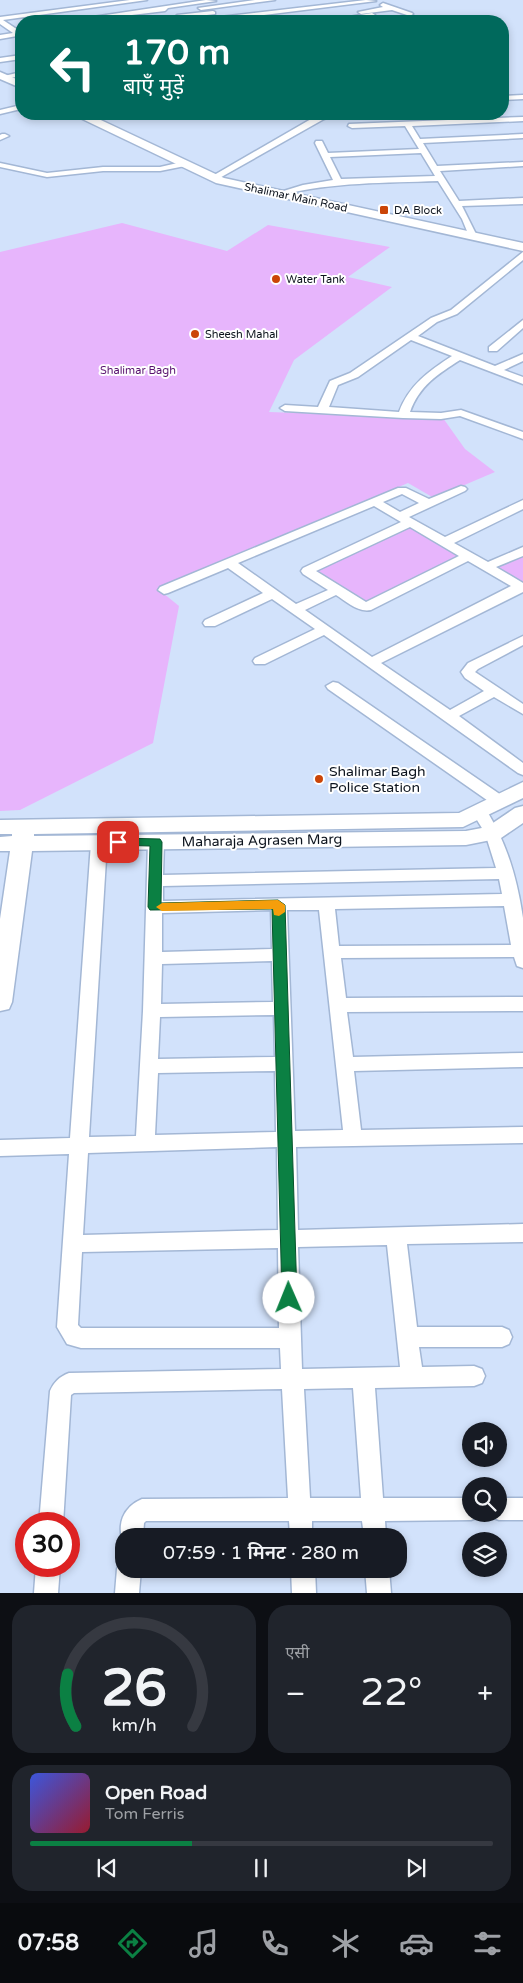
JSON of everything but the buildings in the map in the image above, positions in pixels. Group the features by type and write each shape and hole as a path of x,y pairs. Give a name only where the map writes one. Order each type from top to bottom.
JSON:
{"street":[{"path":"68,15 58,4 93,0"},
{"path":"26,15 105,2 144,0"},
{"path":"148,15 220,0"},
{"path":"134,15 271,0 289,11"},
{"path":"113,15 250,9 324,0"},
{"path":"251,15 372,1 410,14"},
{"path":"240,2 259,14"},
{"path":"28,7 30,14"},
{"path":"323,15 392,8"},
{"path":"372,15 401,11"},
{"path":"0,13 13,12"},
{"path":"1,22 15,18"},
{"path":"1,22 15,22"},
{"path":"1,22 15,31"},
{"path":"0,31 12,29"},
{"path":"0,37 15,36"},
{"path":"0,44 15,38"},
{"path":"0,53 15,51"},
{"path":"0,60 15,58"},
{"path":"1,73 15,67"},
{"path":"1,73 15,79"},
{"path":"509,98 523,98"},
{"path":"0,112 15,108"},
{"path":"509,119 523,118"},
{"name":"Shalimar Main Road","path":"92,120 214,178 523,247"},
{"path":"214,178 316,120"},
{"path":"352,126 485,120"},
{"path":"506,120 522,138"},
{"path":"407,124 466,219 473,236"},
{"path":"418,141 522,138"},
{"path":"319,143 338,182"},
{"path":"325,155 424,151"},
{"path":"0,166 47,175 103,169 160,169 182,164"},
{"path":"435,169 523,164"},
{"path":"281,193 303,186 338,182 440,178"},
{"path":"457,204 523,201"},
{"path":"322,410 334,383 354,375 434,320 454,312 523,255"},
{"path":"494,349 523,323"},
{"path":"410,336 523,381"},
{"path":"403,415 408,398 415,388 426,378 459,356"},
{"path":"495,370 523,357"},
{"path":"285,408 403,415 441,416 461,413 523,436"},
{"path":"461,489 428,503 406,519 308,570 308,572 366,607 469,556"},
{"path":"164,590 403,490 428,503"},
{"path":"375,502 522,588"},
{"path":"444,542 523,504"},
{"path":"487,568 523,551"},
{"path":"230,563 523,770"},
{"path":"372,662 522,588"},
{"path":"296,609 337,590"},
{"path":"210,623 273,593"},
{"path":"260,661 325,629"},
{"path":"523,640 469,669 468,672 523,710"},
{"path":"333,686 499,801"},
{"path":"449,716 494,691"},
{"name":"Maharaja Agrasen Marg","path":"0,827 16,838 99,843 156,842 288,831 463,820 523,788"},
{"path":"332,952 522,956 506,873 493,833 480,812"},
{"path":"493,833 523,813"},
{"name":"Maharaja Agrasen Marg","path":"16,838 288,831 466,838 493,833"},
{"path":"0,1002 16,838"},
{"path":"145,1144 152,1011 156,842"},
{"path":"99,843 67,1327 74,1337 290,1338"},
{"path":"155,881 506,873"},
{"path":"155,907 512,900"},
{"path":"326,903 353,1138"},
{"path":"278,905 284,1064 290,1338 301,1528"},
{"path":"153,958 280,955"},
{"path":"338,1005 523,1004"},
{"path":"152,1011 282,1008"},
{"path":"344,1064 523,1060"},
{"path":"149,1066 284,1064"},
{"path":"0,1148 286,1139 523,1135"},
{"path":"73,1244 523,1233"},
{"path":"396,1236 412,1377"},
{"path":"408,1337 502,1337"},
{"path":"53,1512 62,1391 69,1383 474,1376"},
{"path":"363,1378 374,1528"},
{"path":"132,1528 133,1518 142,1510 462,1509"},
{"path":"507,1509 523,1509"},
{"path":"46,1593 47,1577"},
{"path":"127,1593 128,1578"},
{"path":"303,1578 304,1593"},
{"path":"378,1578 380,1593"}],"green space":[{"name":"Shalimar Bagh","path":"122,223 227,251 268,225 390,247 348,277 392,287 294,360 269,412 443,418 465,449 495,472 434,498 408,483 158,589 179,606 153,743 20,810 0,811 0,252"},
{"path":"411,525 464,556 364,604 312,570"},
{"path":"523,554 523,585 494,567"}],"slow traffic":[{"path":"162,907 278,905 279,912"}],"place":[{"name":"DA Block","path":"384,210"},
{"name":"Water Tank","path":"276,279"},
{"name":"Sheesh Mahal","path":"195,334"},
{"name":"Shalimar Bagh Police Station","path":"319,779"}],"route":[{"path":"118,842 156,842 155,907 278,905 289,1298"}]}
